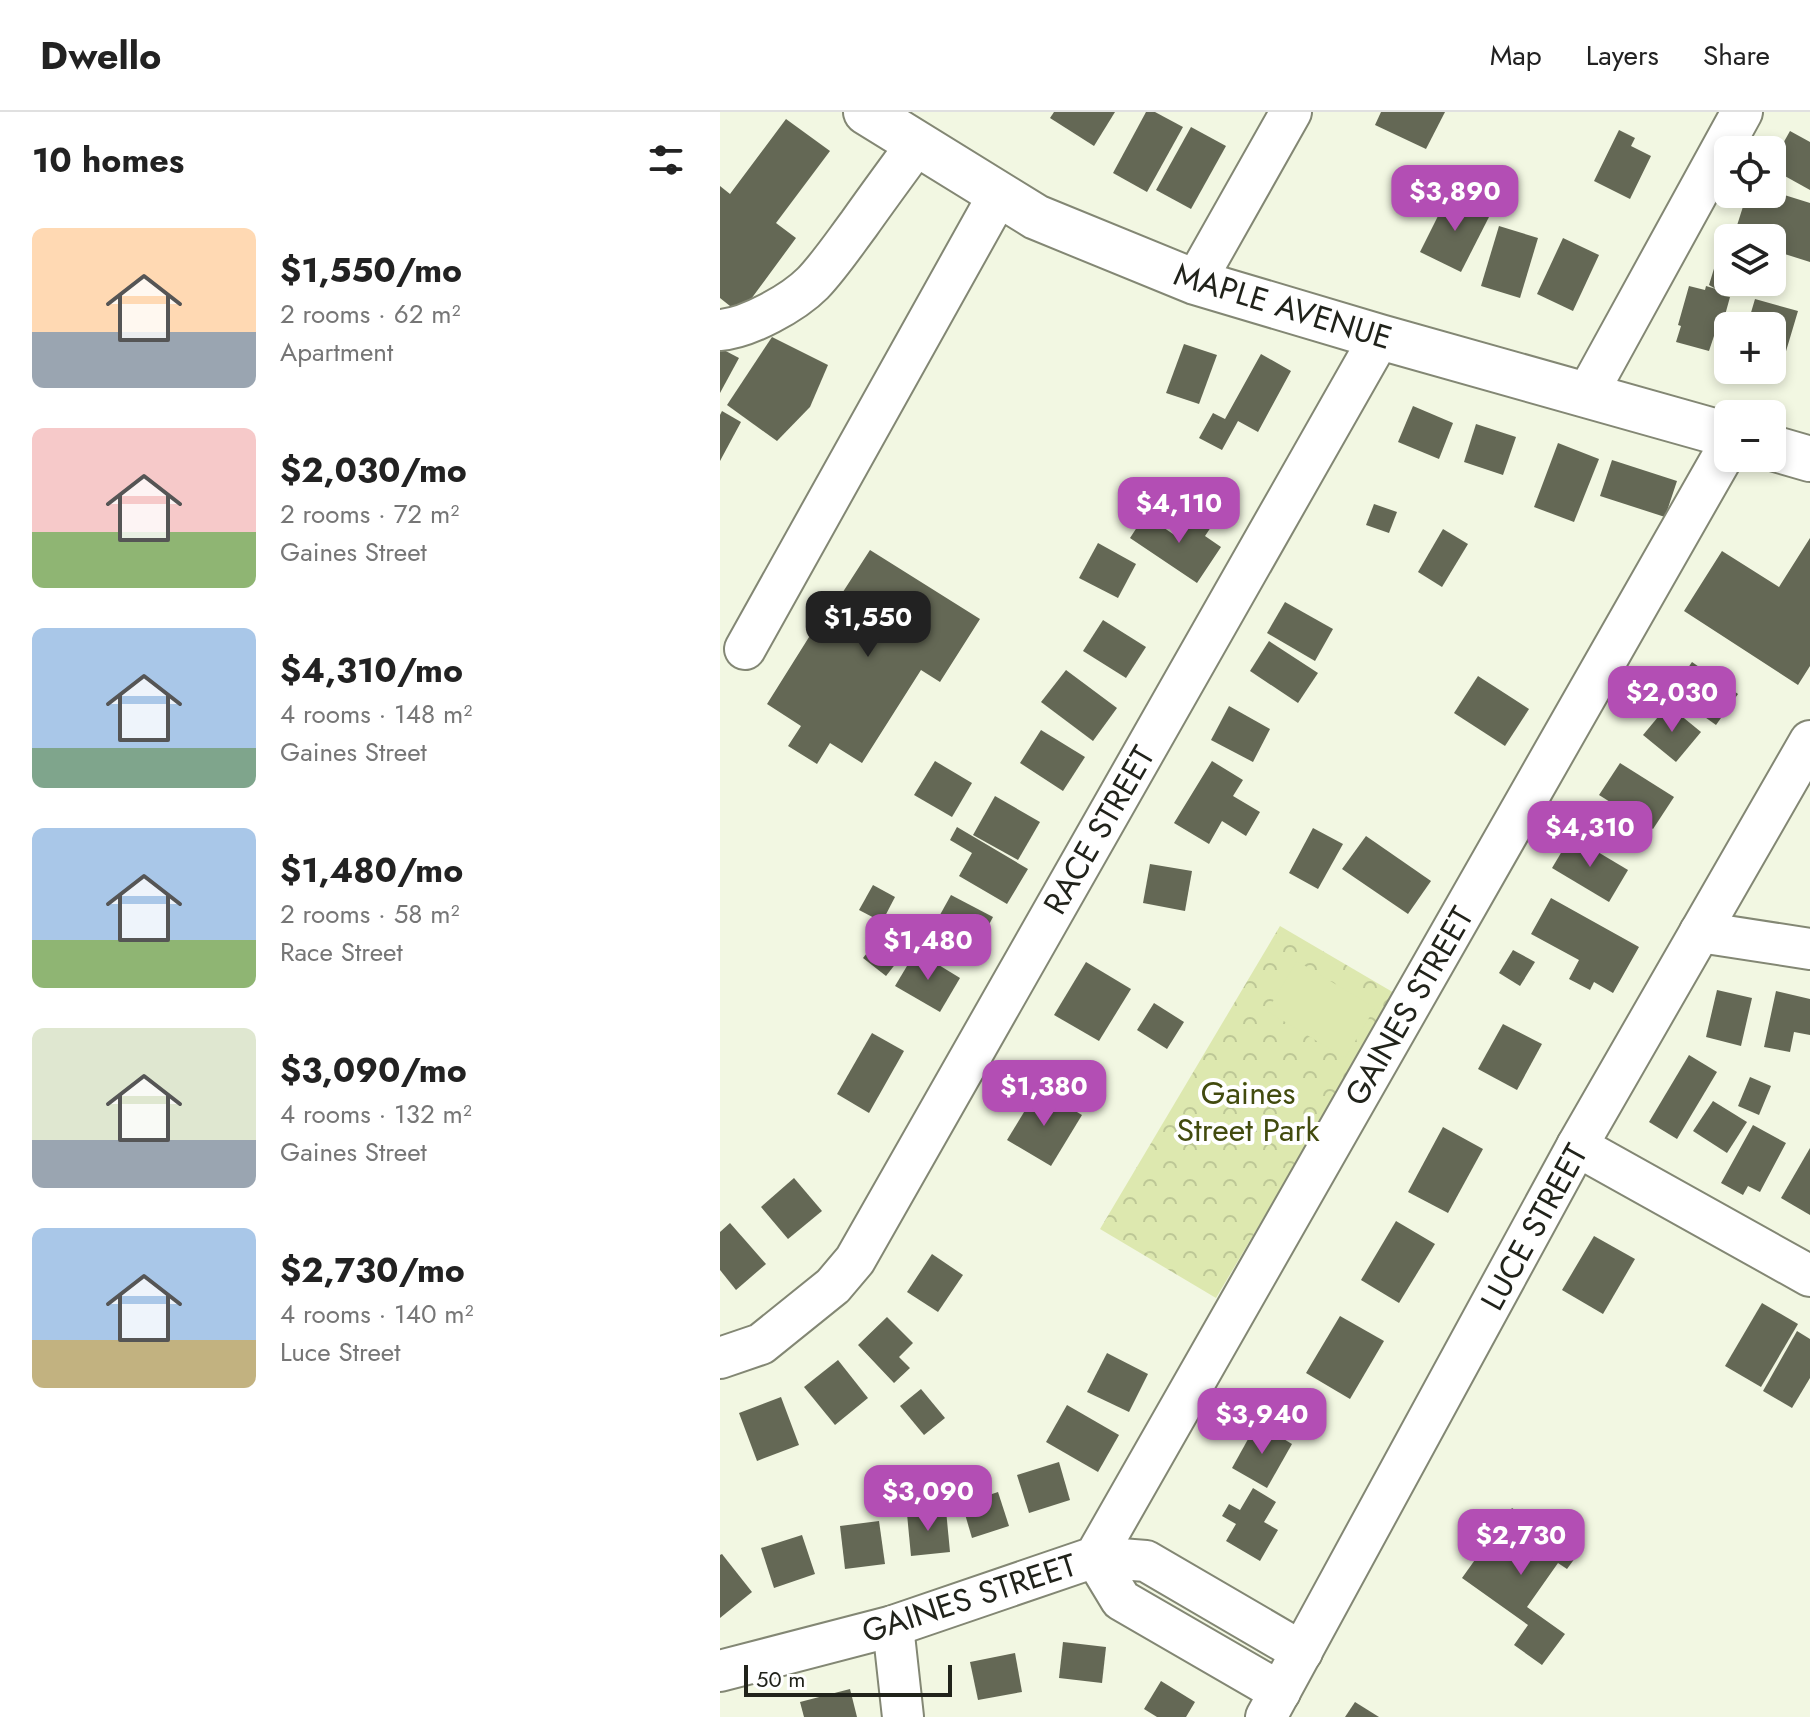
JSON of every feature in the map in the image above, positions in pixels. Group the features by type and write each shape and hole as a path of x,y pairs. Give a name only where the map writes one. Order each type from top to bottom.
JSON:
{"main road":[{"name":"MAPLE AVENUE","path":"866,112 1036,217 1195,282 1714,431"},
{"path":"1786,452 1810,459"}],"street":[{"path":"1195,282 1291,112"},
{"path":"1586,396 1742,112"},
{"path":"720,330 758,318 812,284 837,255 917,144"},
{"path":"745,649 999,194"},
{"name":"RACE STREET","path":"720,1358 761,1344 833,1286 855,1260 1380,337"},
{"name":"GAINES STREET","path":"720,1671 893,1626 1095,1557 1714,472"},
{"name":"LUCE STREET","path":"1273,1704 1577,1146 1810,741"},
{"path":"1700,932 1810,949"},
{"path":"1577,1146 1810,1276"},
{"path":"1095,1557 1146,1561 1302,1652"},
{"path":"1095,1557 1121,1600 1273,1704"},
{"path":"893,1626 903,1717"}],"green space":[{"name":"Gaines Street Park","path":"1280,926 1396,994 1216,1298 1100,1229"},
{"path":"1297,961 1375,1008 1345,1058 1267,1011"}],"building":[{"path":"1054,112 1115,112 1094,146 1050,118"},
{"path":"1146,112 1155,112 1183,127 1147,192 1113,173"},
{"path":"1381,112 1445,112 1426,149 1375,125"},
{"path":"786,119 830,151 776,223 796,238 740,314 720,298 720,186 730,194"},
{"path":"1191,127 1226,146 1191,209 1156,190"},
{"path":"1619,130 1635,138 1631,146 1651,156 1630,199 1594,181"},
{"path":"1790,131 1810,142 1810,190 1786,177 1786,138"},
{"path":"1449,194 1490,215 1461,272 1420,252"},
{"path":"1786,195 1810,203 1810,262 1786,254 1786,224 1737,224 1743,208 1786,208"},
{"path":"1499,226 1538,238 1520,298 1481,286"},
{"path":"1563,238 1599,255 1573,311 1537,294"},
{"path":"1714,269 1714,288 1709,285"},
{"path":"1689,286 1705,290 1706,286 1714,288 1714,296 1730,297 1726,312 1714,312 1714,336 1709,351 1676,342"},
{"path":"1755,299 1798,311 1786,351 1786,312 1751,312"},
{"path":"772,337 828,365 810,407 777,441 727,405"},
{"path":"1184,344 1217,355 1199,404 1166,393"},
{"path":"720,348 739,358 720,393"},
{"path":"1261,354 1291,371 1258,432 1238,421 1222,450 1199,438 1213,413 1225,419"},
{"path":"1413,406 1453,423 1439,459 1398,442"},
{"path":"722,411 741,422 720,461 720,415"},
{"path":"1476,424 1516,437 1503,475 1464,462"},
{"path":"1558,443 1599,459 1574,522 1534,507"},
{"path":"1612,460 1677,481 1665,517 1600,496"},
{"path":"1374,504 1397,512 1389,533 1366,525"},
{"path":"1191,513 1211,527 1205,536 1221,547 1197,583 1130,538 1145,515 1176,536"},
{"path":"1443,529 1468,544 1442,587 1418,572"},
{"path":"1810,538 1810,666 1798,685 1684,611 1722,551 1779,587"},
{"path":"1098,543 1136,564 1118,598 1079,578"},
{"path":"870,550 980,619 940,682 921,670 862,763 830,743 817,764 788,746 801,726 767,704 826,610 830,612"},
{"path":"1285,602 1333,629 1315,661 1267,633"},
{"path":"1103,620 1146,647 1126,678 1083,651"},
{"path":"1269,641 1318,673 1298,703 1250,671"},
{"path":"1692,662 1738,694 1716,725 1671,693"},
{"path":"1066,670 1117,708 1093,741 1041,702"},
{"path":"1478,676 1529,709 1505,746 1454,713"},
{"path":"1668,705 1701,732 1676,762 1643,735"},
{"path":"1229,706 1270,729 1253,762 1211,740"},
{"path":"1041,730 1085,757 1063,791 1020,763"},
{"path":"935,761 972,783 952,817 914,795"},
{"path":"1212,761 1243,780 1233,796 1260,812 1246,836 1222,821 1209,844 1174,823"},
{"path":"1620,763 1674,797 1653,829 1599,795"},
{"path":"995,796 1040,822 1018,860 973,835"},
{"path":"957,827 1028,869 1007,904 959,876 972,853 950,840"},
{"path":"1313,828 1343,844 1318,889 1289,873"},
{"path":"1366,836 1431,881 1408,914 1342,869"},
{"path":"1571,836 1628,870 1609,902 1552,868"},
{"path":"1150,864 1192,871 1185,911 1143,903"},
{"path":"873,885 895,897 882,922 859,910"},
{"path":"951,895 993,917 974,953 931,931"},
{"path":"1551,898 1639,947 1613,993 1594,982 1590,990 1569,979 1579,960 1531,934"},
{"path":"881,935 904,953 886,976 863,958"},
{"path":"1513,950 1535,962 1520,986 1499,973"},
{"path":"916,951 960,978 940,1012 895,986"},
{"path":"1086,962 1131,989 1099,1041 1054,1015"},
{"path":"1717,990 1752,998 1741,1046 1706,1037"},
{"path":"1776,991 1810,999 1810,1035 1794,1032 1790,1052 1764,1047"},
{"path":"1154,1003 1184,1022 1167,1049 1137,1030"},
{"path":"1503,1024 1542,1044 1517,1090 1478,1069"},
{"path":"872,1033 904,1051 869,1113 837,1094"},
{"path":"1689,1055 1717,1072 1677,1139 1649,1122"},
{"path":"1750,1077 1771,1086 1759,1115 1738,1106"},
{"path":"1038,1089 1082,1115 1051,1166 1007,1140"},
{"path":"1713,1101 1747,1122 1727,1153 1693,1131"},
{"path":"1753,1125 1786,1143 1760,1192 1748,1186 1743,1195 1721,1183"},
{"path":"1443,1127 1483,1149 1448,1213 1408,1192"},
{"path":"1810,1148 1810,1215 1781,1198"},
{"path":"794,1178 822,1211 788,1239 761,1207"},
{"path":"1396,1221 1435,1244 1399,1303 1361,1280"},
{"path":"730,1223 766,1264 736,1290 720,1270 720,1232"},
{"path":"1594,1236 1635,1259 1603,1314 1562,1290"},
{"path":"932,1254 963,1275 938,1312 907,1292"},
{"path":"1762,1303 1798,1324 1761,1387 1725,1366"},
{"path":"1340,1316 1384,1341 1350,1399 1306,1373"},
{"path":"887,1317 913,1343 899,1357 910,1368 894,1383 858,1345"},
{"path":"1797,1331 1810,1339 1810,1378 1792,1408 1763,1391"},
{"path":"1107,1353 1148,1374 1129,1412 1087,1392"},
{"path":"838,1360 868,1398 835,1425 804,1387"},
{"path":"921,1389 945,1418 924,1435 900,1406"},
{"path":"781,1397 799,1445 757,1461 739,1413"},
{"path":"1067,1405 1119,1435 1098,1472 1046,1442"},
{"path":"1257,1423 1292,1444 1267,1488 1232,1468"},
{"path":"1059,1462 1070,1500 1029,1513 1017,1475"},
{"path":"1253,1488 1276,1502 1264,1522 1278,1530 1260,1561 1226,1541 1236,1524 1222,1516 1229,1504 1240,1510"},
{"path":"998,1492 1009,1526 972,1538 962,1504"},
{"path":"1512,1508 1578,1554 1567,1569 1558,1563 1527,1607 1565,1634 1542,1665 1514,1645 1528,1625 1462,1578"},
{"path":"946,1510 950,1552 911,1556 907,1514"},
{"path":"879,1521 885,1564 845,1569 840,1526"},
{"path":"802,1535 815,1574 774,1588 761,1548"},
{"path":"720,1555 752,1592 720,1618"},
{"path":"1063,1642 1106,1647 1102,1683 1059,1678"},
{"path":"1015,1653 1022,1692 978,1700 970,1662"},
{"path":"1161,1681 1195,1702 1186,1717 1157,1717 1144,1709"},
{"path":"850,1689 857,1717 804,1717 800,1702"},
{"path":"1355,1702 1379,1717 1345,1717"}]}
